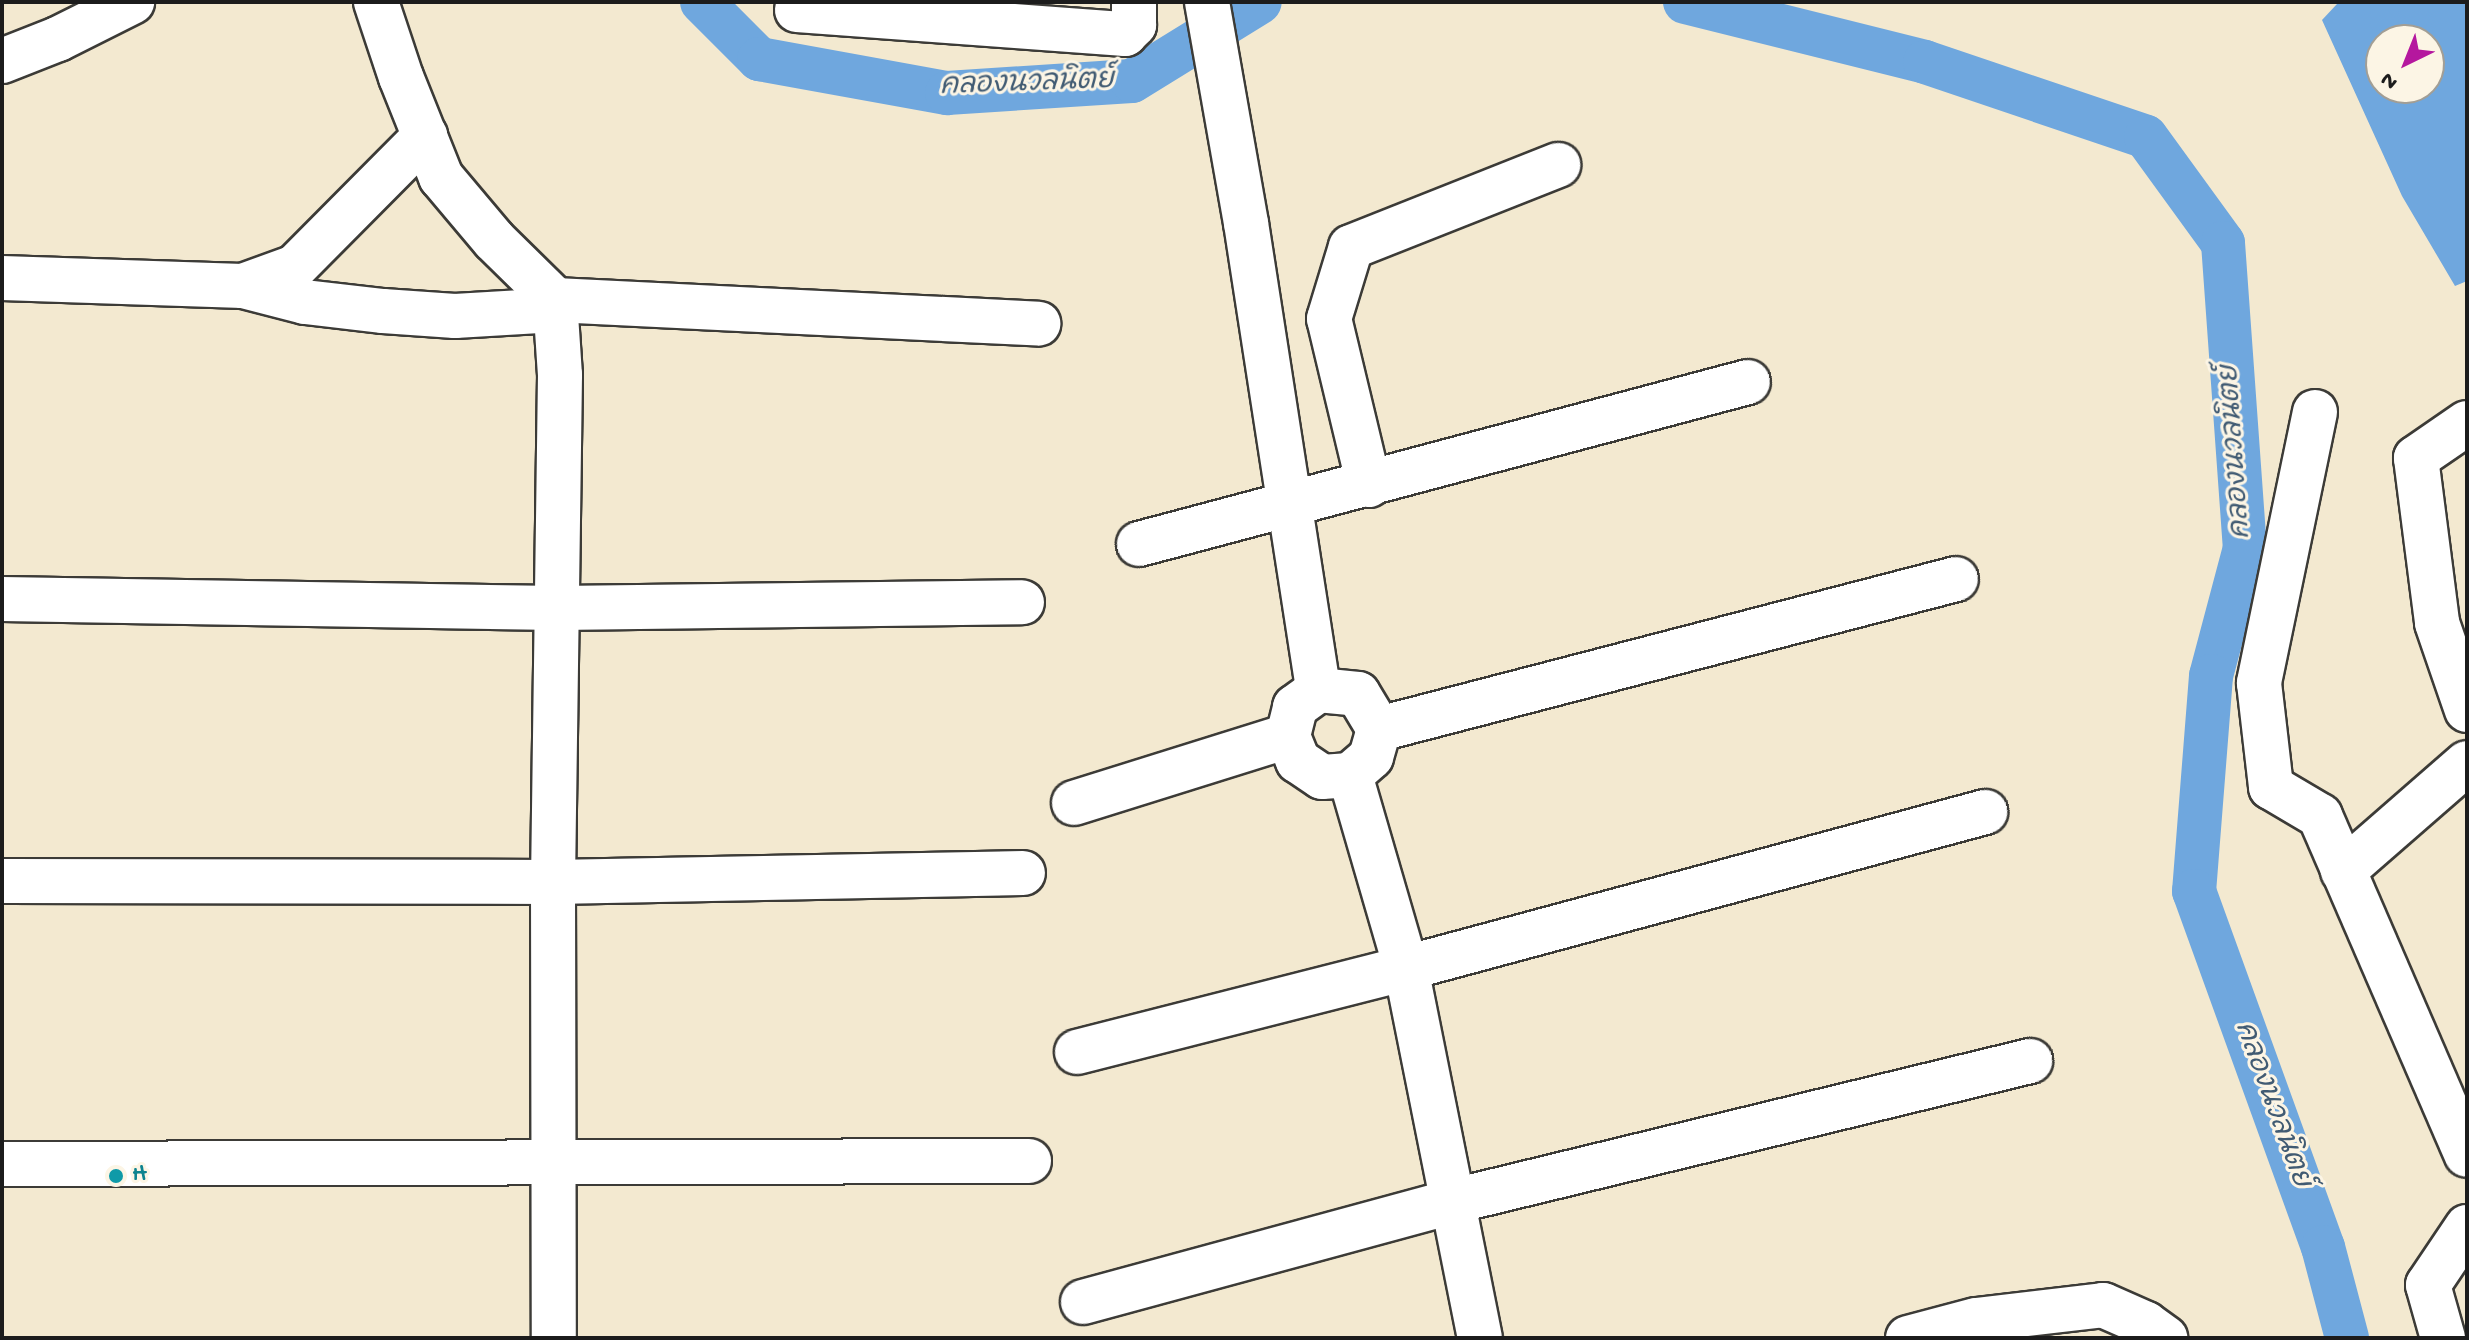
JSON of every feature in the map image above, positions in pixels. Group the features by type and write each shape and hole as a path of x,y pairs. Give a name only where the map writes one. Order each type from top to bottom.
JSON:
{"street":[{"path":"2,61 58,39 132,2"},
{"path":"376,2 441,177 555,305 560,375 553,882 554,1338"},
{"path":"797,10 1125,34 1134,25 1134,2"},
{"path":"1207,2 1246,223 1318,690"},
{"path":"243,286 295,267 425,136"},
{"path":"1369,485 1329,319 1351,247 1558,165"},
{"path":"2,278 243,286 305,302 455,316 555,305 1038,324"},
{"path":"1139,544 1748,382"},
{"path":"2315,412 2259,683 2271,787 2320,816 2467,1155"},
{"path":"2467,423 2416,458 2437,623 2467,710"},
{"path":"1379,729 1956,579"},
{"path":"2,599 558,608 1022,602"},
{"path":"1318,690 1358,694 1379,729 1371,757 1350,775 1322,777 1298,761 1288,736 1295,707 1318,690"},
{"path":"1074,803 1288,736"},
{"path":"2343,871 2467,763"},
{"path":"1350,775 1406,968 1480,1338"},
{"path":"1077,1052 1406,968 1985,812"},
{"path":"2,881 553,882 1023,873"},
{"path":"1083,1302 1454,1201 2030,1061"},
{"path":"2,1164 1029,1161"},
{"path":"2443,1338 2428,1285 2467,1227"},
{"path":"1908,1338 1976,1320 2103,1305 2146,1324 2165,1338"}],"water":[{"path":"2347,2 2467,2 2467,281 2455,286 2402,196 2322,20 2337,4"}],"waterway":[{"name":"คลองนวลนิตย์","path":"702,2 759,59 947,93 1132,81 1260,2"},
{"name":"คลองนวลนิตย์","path":"1685,2 1925,62 2146,137 2223,243 2245,548 2211,676 2194,891 2323,1247 2347,1338"}],"place":[{"name":"H","path":"116,1176"}]}
